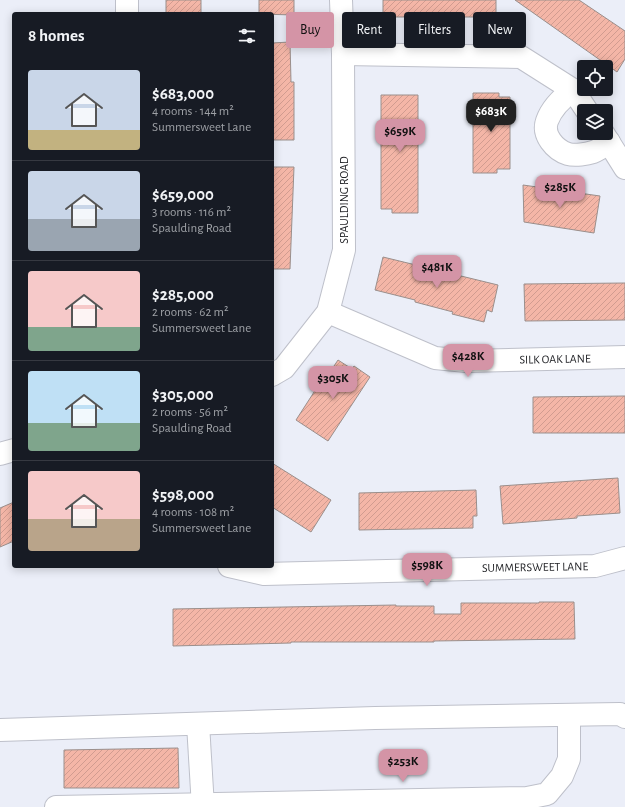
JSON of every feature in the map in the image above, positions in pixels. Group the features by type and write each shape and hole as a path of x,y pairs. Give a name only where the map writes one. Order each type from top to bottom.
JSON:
{"street":[{"path":"127,0 127,12"},
{"name":"SPAULDING ROAD","path":"274,374 284,368 328,312 344,250 343,54 340,0"},
{"path":"343,54 521,57 573,90 583,104"},
{"path":"573,90 560,100 547,122 546,132 554,146 569,154 581,154 593,152 604,140"},
{"path":"607,140 625,168"},
{"name":"SILK OAK LANE","path":"328,312 434,358 466,361 625,357"},
{"path":"0,445 12,445"},
{"path":"0,454 12,451"},
{"name":"SUMMERSWEET LANE","path":"238,568 264,574 595,566 625,558"},
{"path":"0,730 375,718 620,714 625,718"},
{"path":"56,807 524,802 547,794 562,776 569,759 569,716"},
{"path":"198,724 202,806"}],"building":[{"path":"166,0 201,0 201,12 166,12"},
{"path":"259,0 294,0 294,12 286,12 286,15 274,14 274,12 259,12"},
{"path":"383,0 496,0 496,12 473,12 473,17 465,17 465,12 404,12 404,17 396,17 396,12 383,12"},
{"path":"515,0 579,0 625,31 625,59 617,72 613,69 613,60 600,60"},
{"path":"286,42 286,48 290,48 291,82 294,82 294,140 274,140 274,43"},
{"path":"473,93 499,93 499,97 510,97 510,169 497,169 497,173 473,173"},
{"path":"381,95 418,95 418,213 392,213 392,209 381,209"},
{"path":"274,167 294,167 290,269 274,269"},
{"path":"523,185 600,196 594,233 524,222"},
{"path":"383,257 498,285 492,312 487,310 484,322 452,314 453,312 415,302 415,300 375,290"},
{"path":"625,283 625,320 525,321 524,284"},
{"path":"338,360 352,369 354,366 370,377 328,441 296,420 316,389 318,390"},
{"path":"625,396 625,433 533,433 533,397"},
{"path":"274,464 331,500 311,532 274,508"},
{"path":"618,478 620,513 503,524 500,486"},
{"path":"476,490 477,516 473,516 473,528 359,530 359,493"},
{"path":"12,503 12,542 0,547 0,508"},
{"path":"574,602 575,639 434,642 291,642 173,646 173,609 396,605 434,606 434,614 461,614 461,603"},
{"path":"178,748 179,788 64,788 64,750"}]}
